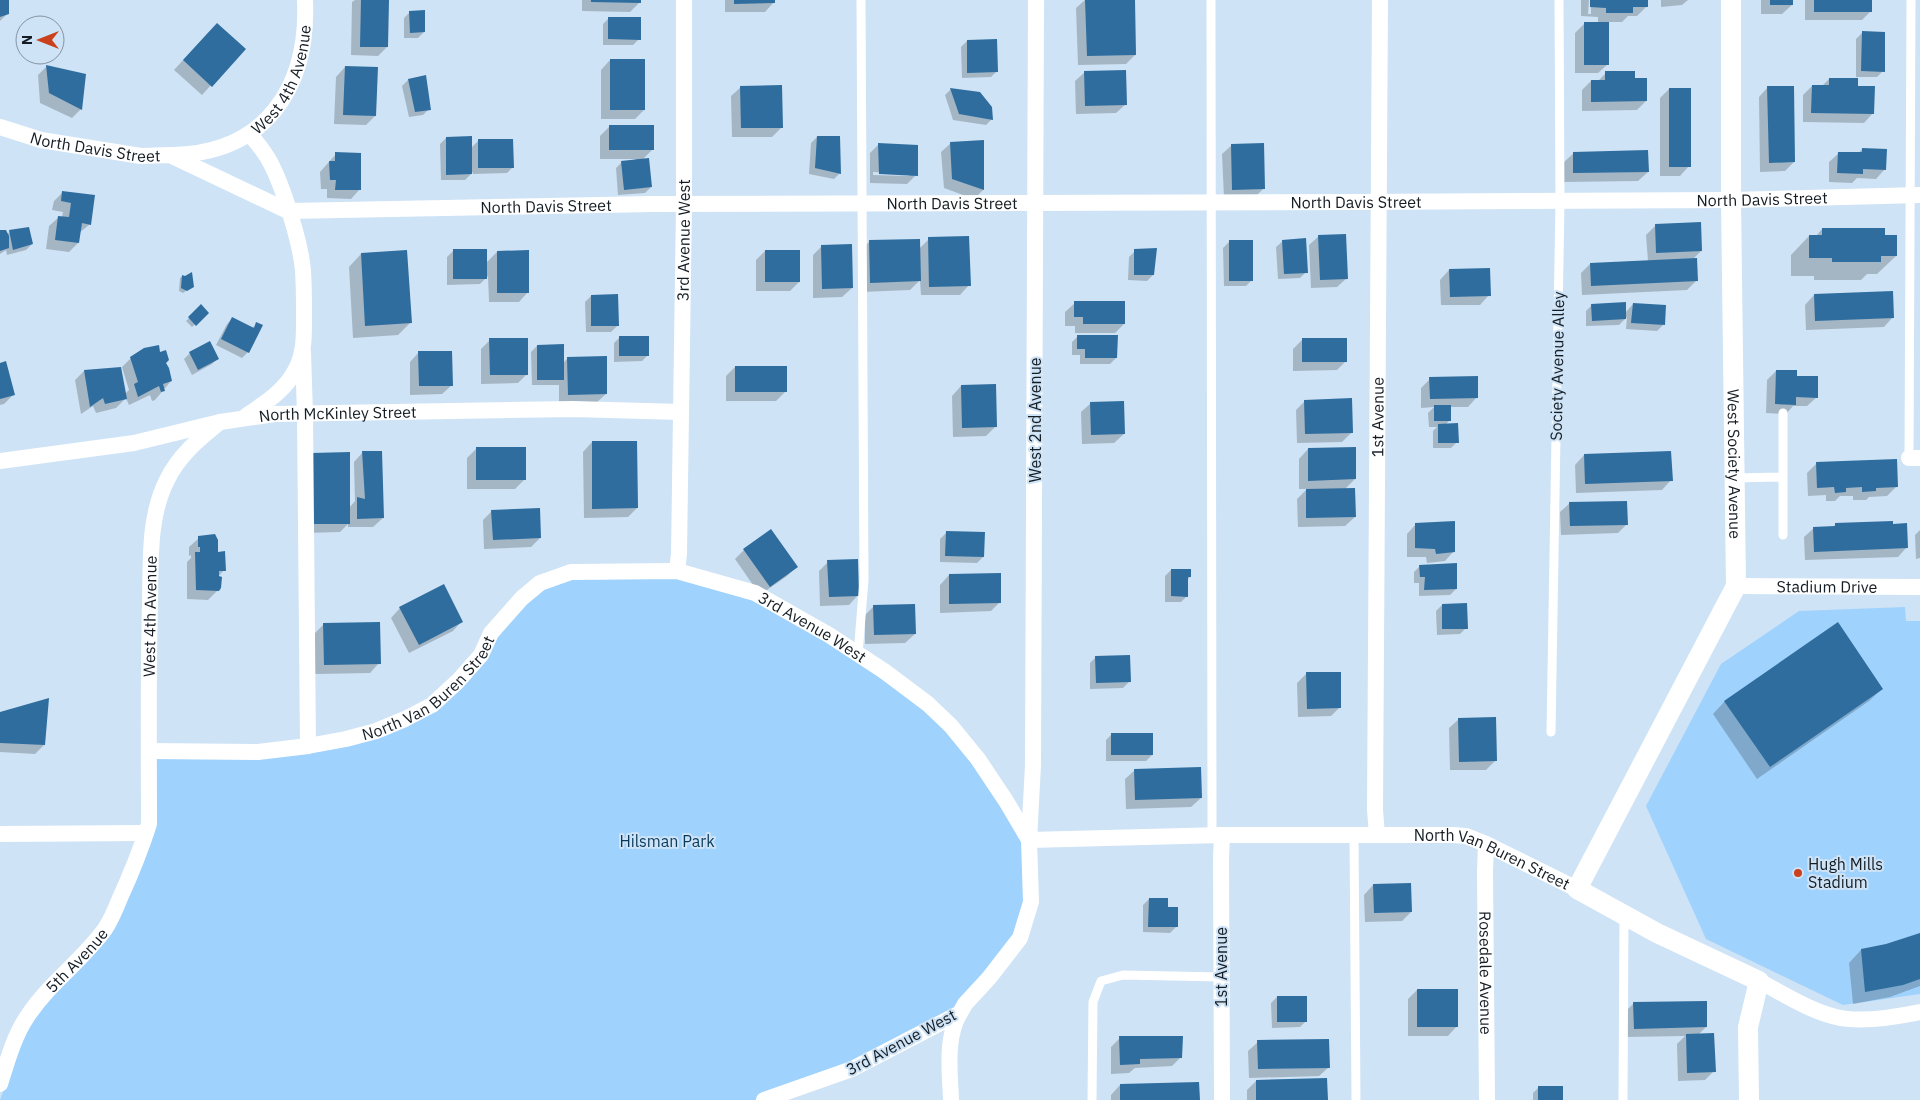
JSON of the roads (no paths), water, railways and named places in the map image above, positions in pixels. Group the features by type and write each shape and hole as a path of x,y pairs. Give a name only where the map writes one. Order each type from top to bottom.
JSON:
{"street":[{"name":"West 4th Avenue","path":"305,0 303,44 297,69 276,109 262,125 250,134 270,161 288,211 303,270 308,746"},
{"name":"3rd Avenue West","path":"684,0 684,205 679,554 677,571 755,593 807,622 858,654 928,704 951,726 978,758 1006,800 1029,840 1031,902 1020,938 989,978 965,1004 960,1013 852,1069 764,1100"},
{"name":"West 2nd Avenue","path":"1029,840 1033,765 1036,0"},
{"name":"1st Avenue","path":"1377,835 1375,810 1380,0"},
{"name":"West Society Avenue","path":"1577,889 1736,586 1731,200 1731,0"},
{"name":"North Davis Street","path":"0,127 41,140 141,156 170,156 288,211 684,205 1731,200 1915,195"},
{"path":"170,156 193,155 214,151 250,134"},
{"name":"West 4th Avenue","path":"243,418 289,382 303,352"},
{"name":"North McKinley Street","path":"0,461 134,443 220,422 274,414 573,409 681,412"},
{"name":"West 4th Avenue","path":"146,833 149,824 149,652 154,521 166,481 177,461 220,422"},
{"name":"North Van Buren Street","path":"149,751 258,752 308,746 376,731 432,705 458,681 481,655 491,633 504,617 540,583 571,572 677,571"},
{"name":"Stadium Drive","path":"1736,586 1920,587"},
{"path":"0,834 146,833"},
{"name":"5th Avenue","path":"0,1084 9,1056 26,1018 39,1000 86,952 106,928 146,833"},
{"name":"1st Avenue","path":"1217,835 1220,858 1222,1100"},
{"name":"North Van Buren Street","path":"1029,840 1217,835 1466,836 1577,889 1658,933 1819,1011 1836,1017 1852,1019 1878,1018 1920,1012"},
{"name":"Rosedale Avenue","path":"1486,844 1484,881 1486,1100"},
{"path":"1749,1100 1748,1027 1759,981"},
{"path":"951,1100 950,1058 952,1034 960,1013"}],"lane":[{"path":"858,654 864,580 861,0"},
{"path":"1211,0 1217,835"},
{"name":"Society Avenue Alley","path":"1550,732 1560,200 1559,0"},
{"path":"1911,0 1915,195 1915,458"},
{"path":"1783,413 1783,535"},
{"path":"1734,478 1783,477"},
{"path":"1354,835 1356,1100"},
{"path":"1623,1100 1624,914"},
{"path":"1092,1100 1093,1002 1101,982 1123,975 1221,976"}],"place":[{"name":"Hugh Mills Stadium","path":"1798,873"}],"park label":[{"name":"Hilsman Park","path":"667,841"}]}
